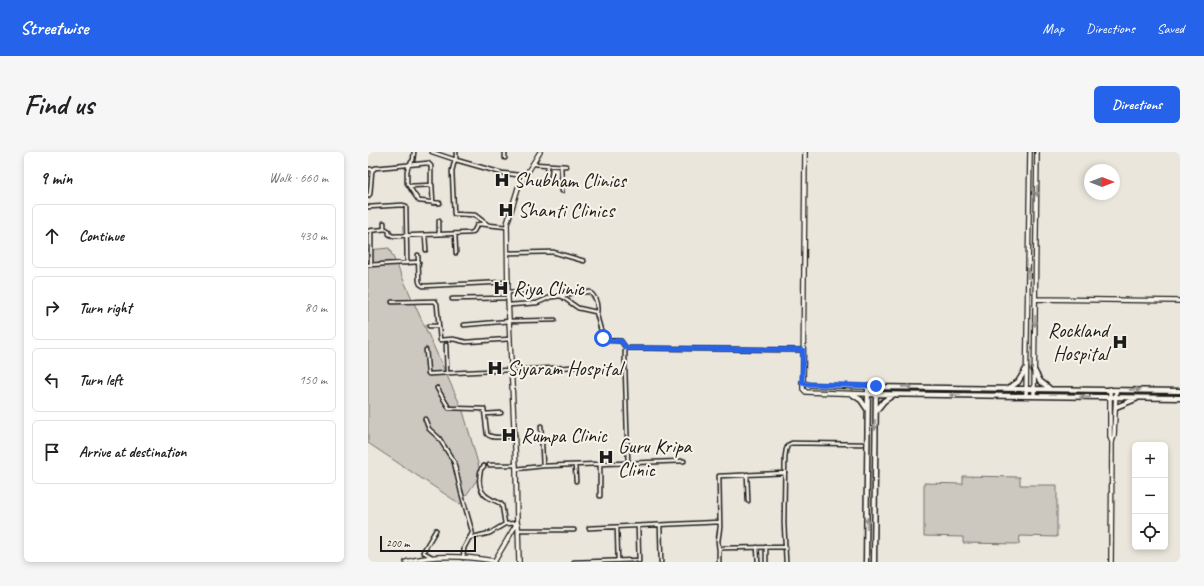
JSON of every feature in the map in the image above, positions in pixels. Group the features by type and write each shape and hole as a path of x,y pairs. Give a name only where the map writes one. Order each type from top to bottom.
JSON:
{"main road":[{"path":"1007,388 1018,382 1026,369"},
{"path":"1034,370 1044,385 1053,389"},
{"path":"874,562 876,386"},
{"path":"866,562 868,387 1180,391"},
{"path":"852,394 862,400 868,411"},
{"path":"868,394 1180,398"},
{"path":"876,412 889,396 895,394"},
{"path":"1116,407 1141,397"},
{"path":"868,442 875,442"}],"street":[{"path":"414,152 414,160 409,165 407,171 407,183 420,201 440,203"},
{"path":"432,152 502,173 526,176"},
{"path":"456,152 452,171 454,214 475,215 489,225"},
{"path":"505,158 506,152"},
{"path":"805,152 803,389 806,392 868,394"},
{"path":"1026,396 1030,152"},
{"path":"1034,396 1037,152"},
{"path":"519,562 515,436 508,298 507,227 518,188 539,153"},
{"path":"368,169 430,164 433,203"},
{"path":"532,164 566,166"},
{"path":"547,178 548,166"},
{"path":"561,166 562,191"},
{"path":"368,196 370,194 372,172 374,169"},
{"path":"409,186 431,184"},
{"path":"368,207 406,206 407,262"},
{"path":"439,221 439,234"},
{"path":"384,224 384,229"},
{"path":"419,262 370,264 369,230 384,229 388,230 390,235 393,236 406,236 473,233 478,224 507,227"},
{"path":"455,234 456,253"},
{"path":"425,235 426,250"},
{"path":"508,253 554,252 584,261"},
{"path":"418,255 419,281 423,286 508,282"},
{"path":"508,292 527,292"},
{"path":"509,305 536,303 550,297 572,293 590,292 594,295 597,302 597,314 603,338 607,341 621,341 626,348 625,377 628,464"},
{"path":"561,296 578,308 593,311 597,314"},
{"path":"452,299 508,298"},
{"path":"1035,299 1180,301"},
{"path":"392,302 435,301 437,304 439,339 441,340 453,339 466,342 510,339"},
{"path":"464,325 510,321 555,320"},
{"path":"429,326 438,326"},
{"path":"446,345 447,373"},
{"path":"626,348 803,350"},
{"path":"426,350 428,374 574,367"},
{"path":"802,382 810,385 868,387"},
{"path":"437,388 449,408 483,408 485,411 488,436 515,436"},
{"path":"1110,389 1110,437 1112,442"},
{"path":"1111,562 1112,442 1114,436 1116,390"},
{"path":"485,414 501,413"},
{"path":"425,420 429,430 439,438 454,462 472,531 464,548 463,558"},
{"path":"541,426 543,466"},
{"path":"786,562 784,473 786,450 788,445 792,443 862,444"},
{"path":"489,465 516,467 684,461"},
{"path":"575,465 576,481"},
{"path":"600,465 600,496"},
{"path":"484,466 481,469 479,488 485,496 502,505 505,524"},
{"path":"719,562 719,477 747,474 784,473"},
{"path":"747,474 748,501"},
{"path":"589,528 720,522"},
{"path":"469,538 490,533 505,524 518,523"},
{"path":"406,562 432,558 475,558 495,562 518,523"},
{"path":"660,525 661,562"},
{"path":"574,562 639,561 638,526"},
{"path":"617,527 618,561"},
{"path":"432,558 424,552 436,530"},
{"path":"518,530 574,530"},
{"path":"757,547 758,562"},
{"path":"766,547 766,562"},
{"path":"719,550 726,548 785,547"}],"shaded area":[{"path":"389,248 463,411 481,474 460,504 368,443 368,250"},
{"path":"963,476 1020,477 1020,485 1057,485 1057,537 1020,536 1019,544 963,543 963,537 924,536 924,483 963,484"}],"place":[{"name":"Shubham Clinics","path":"502,180"},
{"name":"Shanti Clinics","path":"506,210"},
{"name":"Riya Clinic","path":"501,288"},
{"name":"Rockland Hospital","path":"1120,342"},
{"name":"Siyaram Hospital","path":"495,368"},
{"name":"Rumpa Clinic","path":"509,435"},
{"name":"Guru Kripa Clinic","path":"606,457"}],"route":[{"path":"603,338 607,341 621,341 626,348 803,350 802,382 806,384 868,387 876,386"}]}
